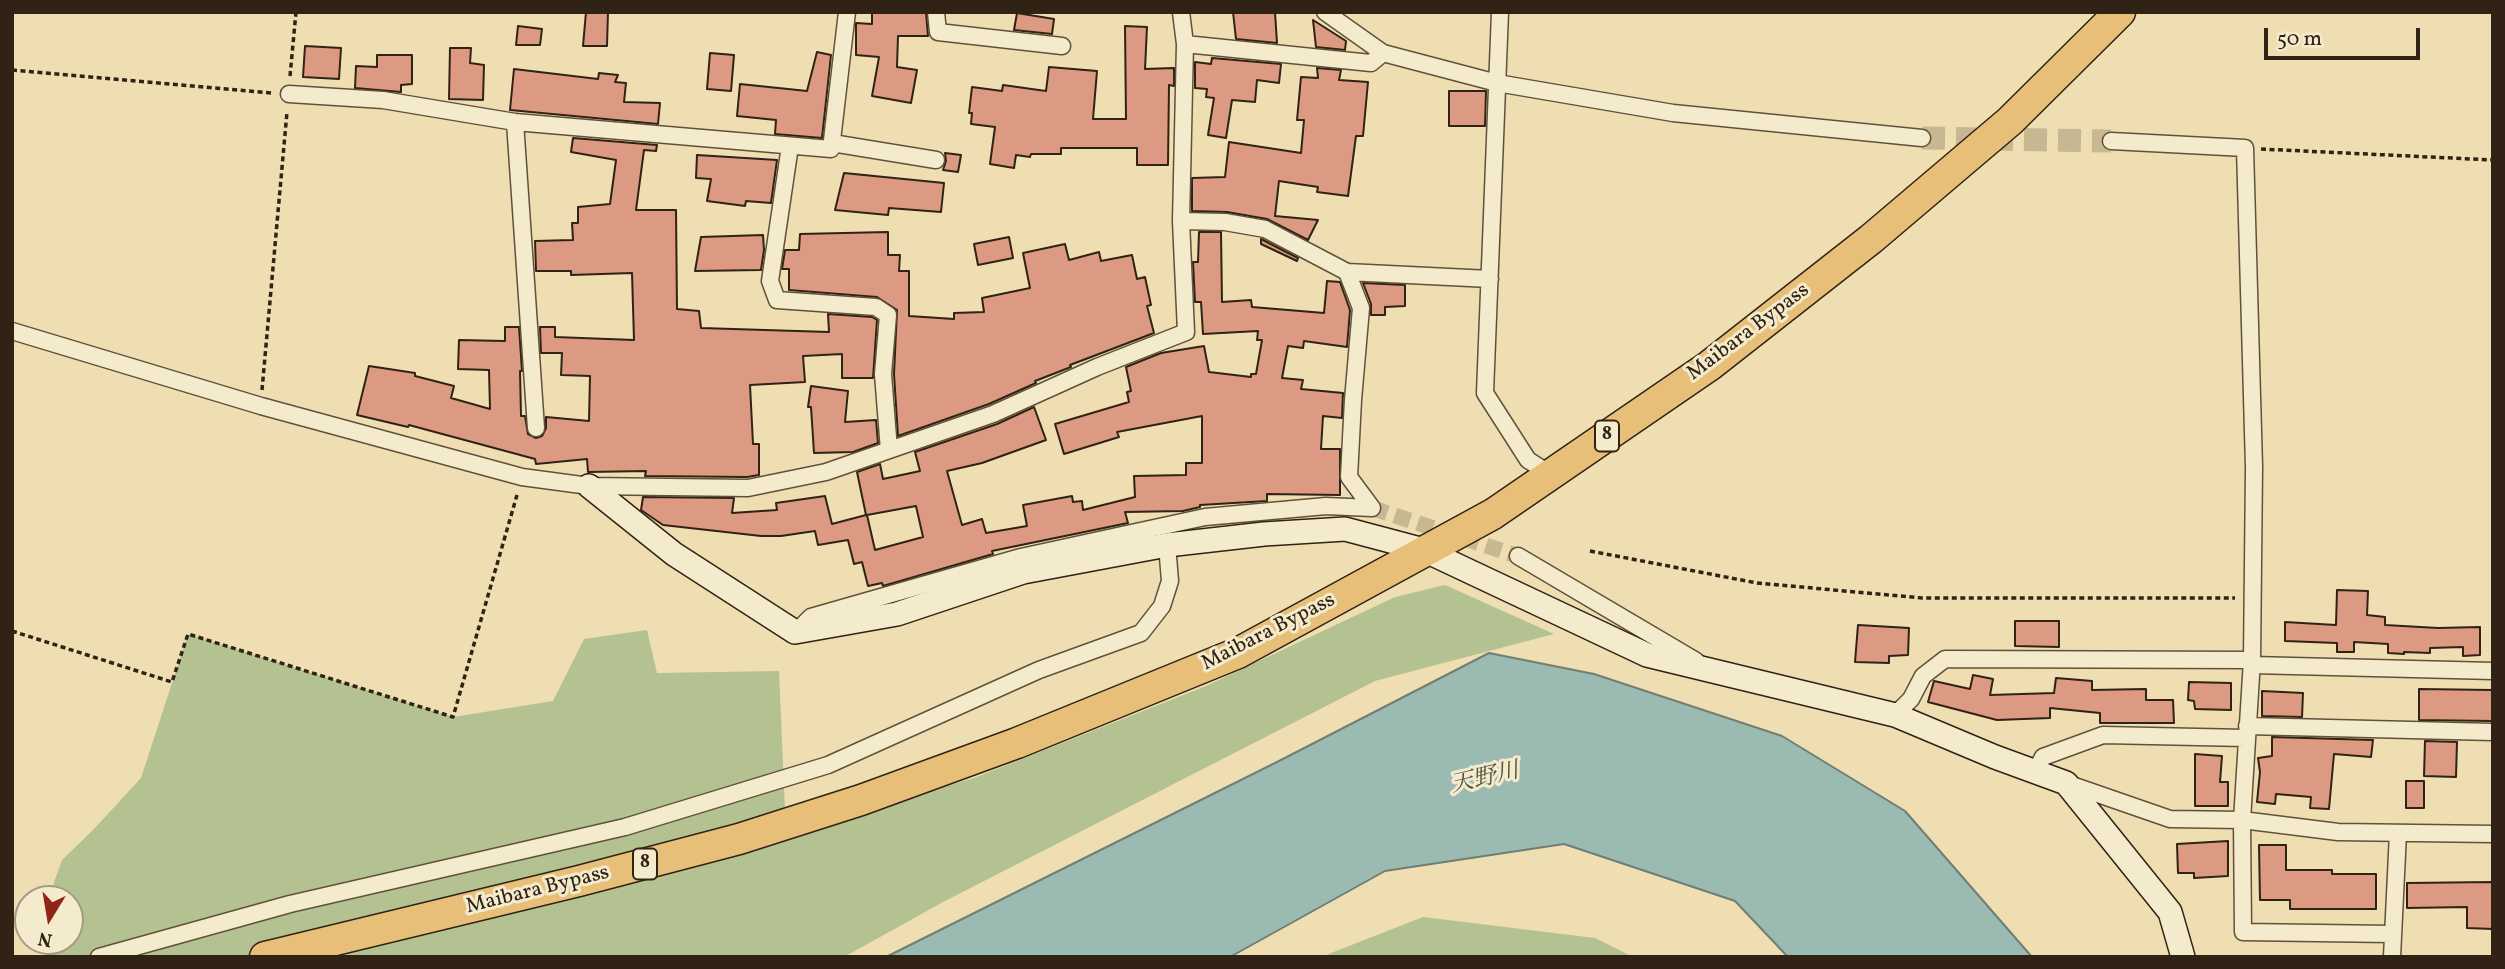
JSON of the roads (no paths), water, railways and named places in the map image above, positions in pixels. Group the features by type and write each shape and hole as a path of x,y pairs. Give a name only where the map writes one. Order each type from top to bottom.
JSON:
{"highway":[{"name":"Maibara Bypass","path":"265,957 579,881 739,839 861,800 1017,743 1238,653 1493,514 1709,366 1871,239 2010,121 2120,12"}],"street":[{"path":"289,94 383,100 515,122 831,149 848,12"},
{"path":"936,12 938,32 1062,46"},
{"path":"12,331 261,406 522,477 589,486 748,488 826,472 993,414 1186,331 1181,222 1185,44 1181,12"},
{"path":"1325,12 1382,53 1497,83 1673,113 1922,138"},
{"path":"1500,12 1485,393 1528,460 1550,474"},
{"path":"1185,44 1371,63 1382,53"},
{"path":"515,122 536,428"},
{"path":"2111,141 2245,148 2254,467 2252,662 2242,820 2244,932 2392,934"},
{"path":"832,143 936,160"},
{"path":"790,146 770,281 777,300 876,307 888,316 883,374 889,450"},
{"path":"1181,222 1225,222 1265,229 1348,272 1490,279"},
{"path":"796,632 811,617 1021,557 1205,517 1326,506 1372,508 1349,477 1361,308 1348,272"},
{"path":"589,486 674,554 796,632 897,614 1023,572 1167,545 1264,534 1345,529 1424,550 1647,655 1895,715 2035,772 2170,818 2242,820 2339,832 2493,834"},
{"path":"99,957 290,904 625,827 828,765 1040,670 1140,633 1162,606 1170,581 1167,545"},
{"path":"1518,556 1713,671"},
{"path":"1895,715 1911,699 1923,676 1945,659 2252,662 2493,671"},
{"path":"2035,772 2043,757 2103,735 2493,732"},
{"path":"2066,783 2171,912 2183,957"},
{"path":"2392,957 2398,833"}],"water":[{"name":"天野川","path":"1489,653 1594,674 1782,736 1905,811 2032,957 1788,957 1735,901 1564,844 1385,871 1230,957 886,957 1279,761"}],"tunnel":[{"path":"1922,138 2111,141"},
{"path":"1372,508 1518,556"}]}
